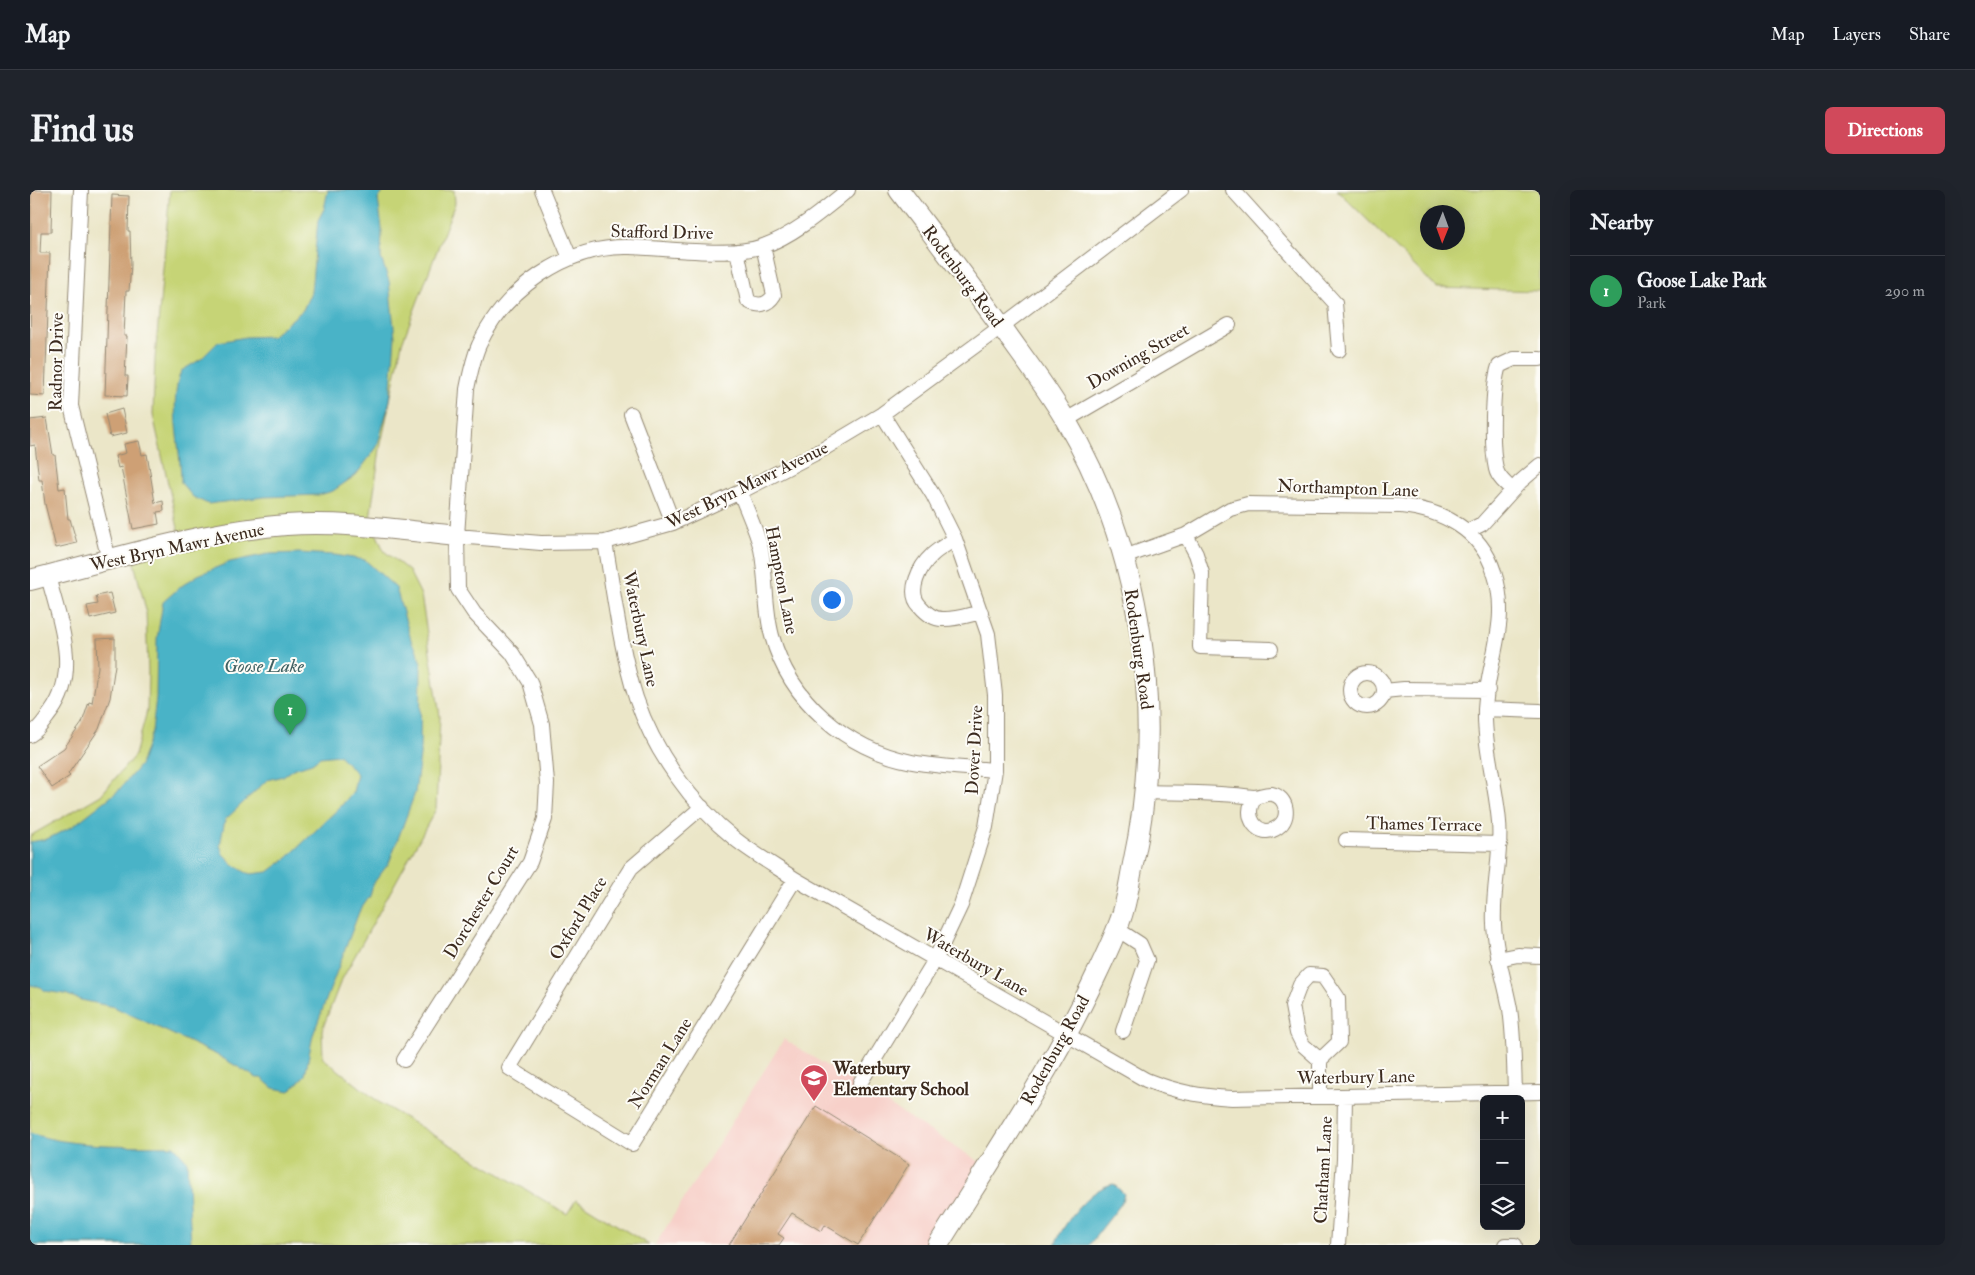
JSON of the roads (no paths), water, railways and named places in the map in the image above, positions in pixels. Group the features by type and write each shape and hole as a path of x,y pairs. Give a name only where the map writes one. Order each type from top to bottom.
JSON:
{"street":[{"name":"Radnor Drive","path":"81,190 71,406 109,560"},
{"path":"542,190 570,258"},
{"name":"Stafford Drive","path":"457,536 466,389 471,367 479,345 495,318 521,288 570,258 606,249 628,247 737,251 763,246 794,230 821,212 848,190"},
{"name":"Rodenburg Road","path":"898,190 1002,326 1066,420 1095,477 1124,557 1138,615 1145,662 1149,718 1146,792 1136,853 1121,920 1067,1036 938,1245"},
{"name":"West Bryn Mawr Avenue","path":"39,578 234,531 287,525 344,524 541,543 605,542 673,523 820,452 882,414 1002,326 1181,190"},
{"path":"1233,190 1335,303 1339,350"},
{"path":"737,251 748,301 753,304 763,304 768,302 774,295 763,246"},
{"name":"Downing Street","path":"1066,420 1229,325"},
{"path":"1512,490 1496,471 1494,442 1495,377 1499,366 1514,359 1540,359"},
{"path":"631,414 673,523"},
{"name":"Dover Drive","path":"860,1083 935,960 961,905 986,827 995,770 995,695 988,634 955,539 933,495 882,414"},
{"path":"1468,531 1482,524 1512,490 1540,465"},
{"name":"Hampton Lane","path":"740,492 761,550 772,636 786,670 812,708 836,729 851,739 885,755 918,763 995,770"},
{"name":"Northampton Lane","path":"1124,557 1186,535 1230,509 1257,503 1401,506 1434,512 1468,531 1485,553 1494,571 1501,608 1485,709"},
{"path":"1186,535 1196,554 1202,573 1200,647 1271,649"},
{"name":"Dorchester Court","path":"404,1060 530,862 545,818 547,783 542,724 532,688 512,653 474,613 458,589 457,536"},
{"path":"955,539 932,554 921,570 914,585 917,604 926,614 940,620 953,619 980,612"},
{"name":"Waterbury Lane","path":"605,542 624,653 637,701 662,752 682,783 702,807 734,838 767,862 795,879 1146,1080 1175,1090 1199,1096 1232,1098 1540,1092"},
{"path":"30,734 38,730 60,698 67,667 63,637 39,578"},
{"path":"1384,691 1404,688 1488,690"},
{"path":"1515,1092 1510,1011 1502,970 1498,960 1494,926 1494,901 1500,844 1499,821 1486,732 1485,709 1540,711"},
{"path":"1146,792 1238,794 1256,797"},
{"name":"Oxford Place","path":"509,1068 631,868 702,807"},
{"name":"Thames Terrace","path":"1346,840 1500,844"},
{"name":"Norman Lane","path":"509,1068 632,1144 795,879"},
{"path":"1117,929 1140,944 1147,960 1123,1031"},
{"path":"1498,960 1518,954 1540,956"},
{"path":"1320,1060 1303,1045 1297,1033 1292,1006 1300,985 1310,975 1323,976 1338,998 1339,1042 1320,1060 1320,1096"},
{"name":"Chatham Lane","path":"1338,1245 1344,1159 1345,1096"},
{"path":"1505,1245 1515,1245"}],"water":[{"path":"328,190 385,190 378,199 382,228 381,258 389,281 395,337 390,400 377,447 356,475 333,491 319,495 264,497 208,504 193,497 181,483 175,412 177,384 181,371 201,359 218,342 246,337 272,336 303,310 311,292 318,220 324,209"},
{"name":"Goose Lake","path":"268,554 335,555 365,560 396,588 412,643 416,648 421,663 420,756 415,793 389,863 373,884 370,896 359,912 313,1035 305,1075 290,1091 273,1088 261,1078 257,1078 219,1056 114,1007 81,1000 65,994 45,991 41,987 30,985 30,842 47,839 73,826 118,791 140,765 152,731 156,698 157,639 163,602 198,575 230,562","holes":["339,755 357,774 353,792 341,806 287,858 268,872 251,874 245,872 223,854 220,845 225,820 267,780 283,776 293,769 312,763 320,757"]},
{"path":"30,1133 46,1138 82,1143 174,1146 187,1161 191,1245 30,1245"},
{"path":"1114,1184 1124,1194 1121,1204 1089,1245 1055,1245 1064,1227 1078,1208 1096,1192"}],"place":[{"name":"Goose Lake Park","path":"290,735"},
{"name":"Waterbury Elementary School","path":"814,1102"}]}
